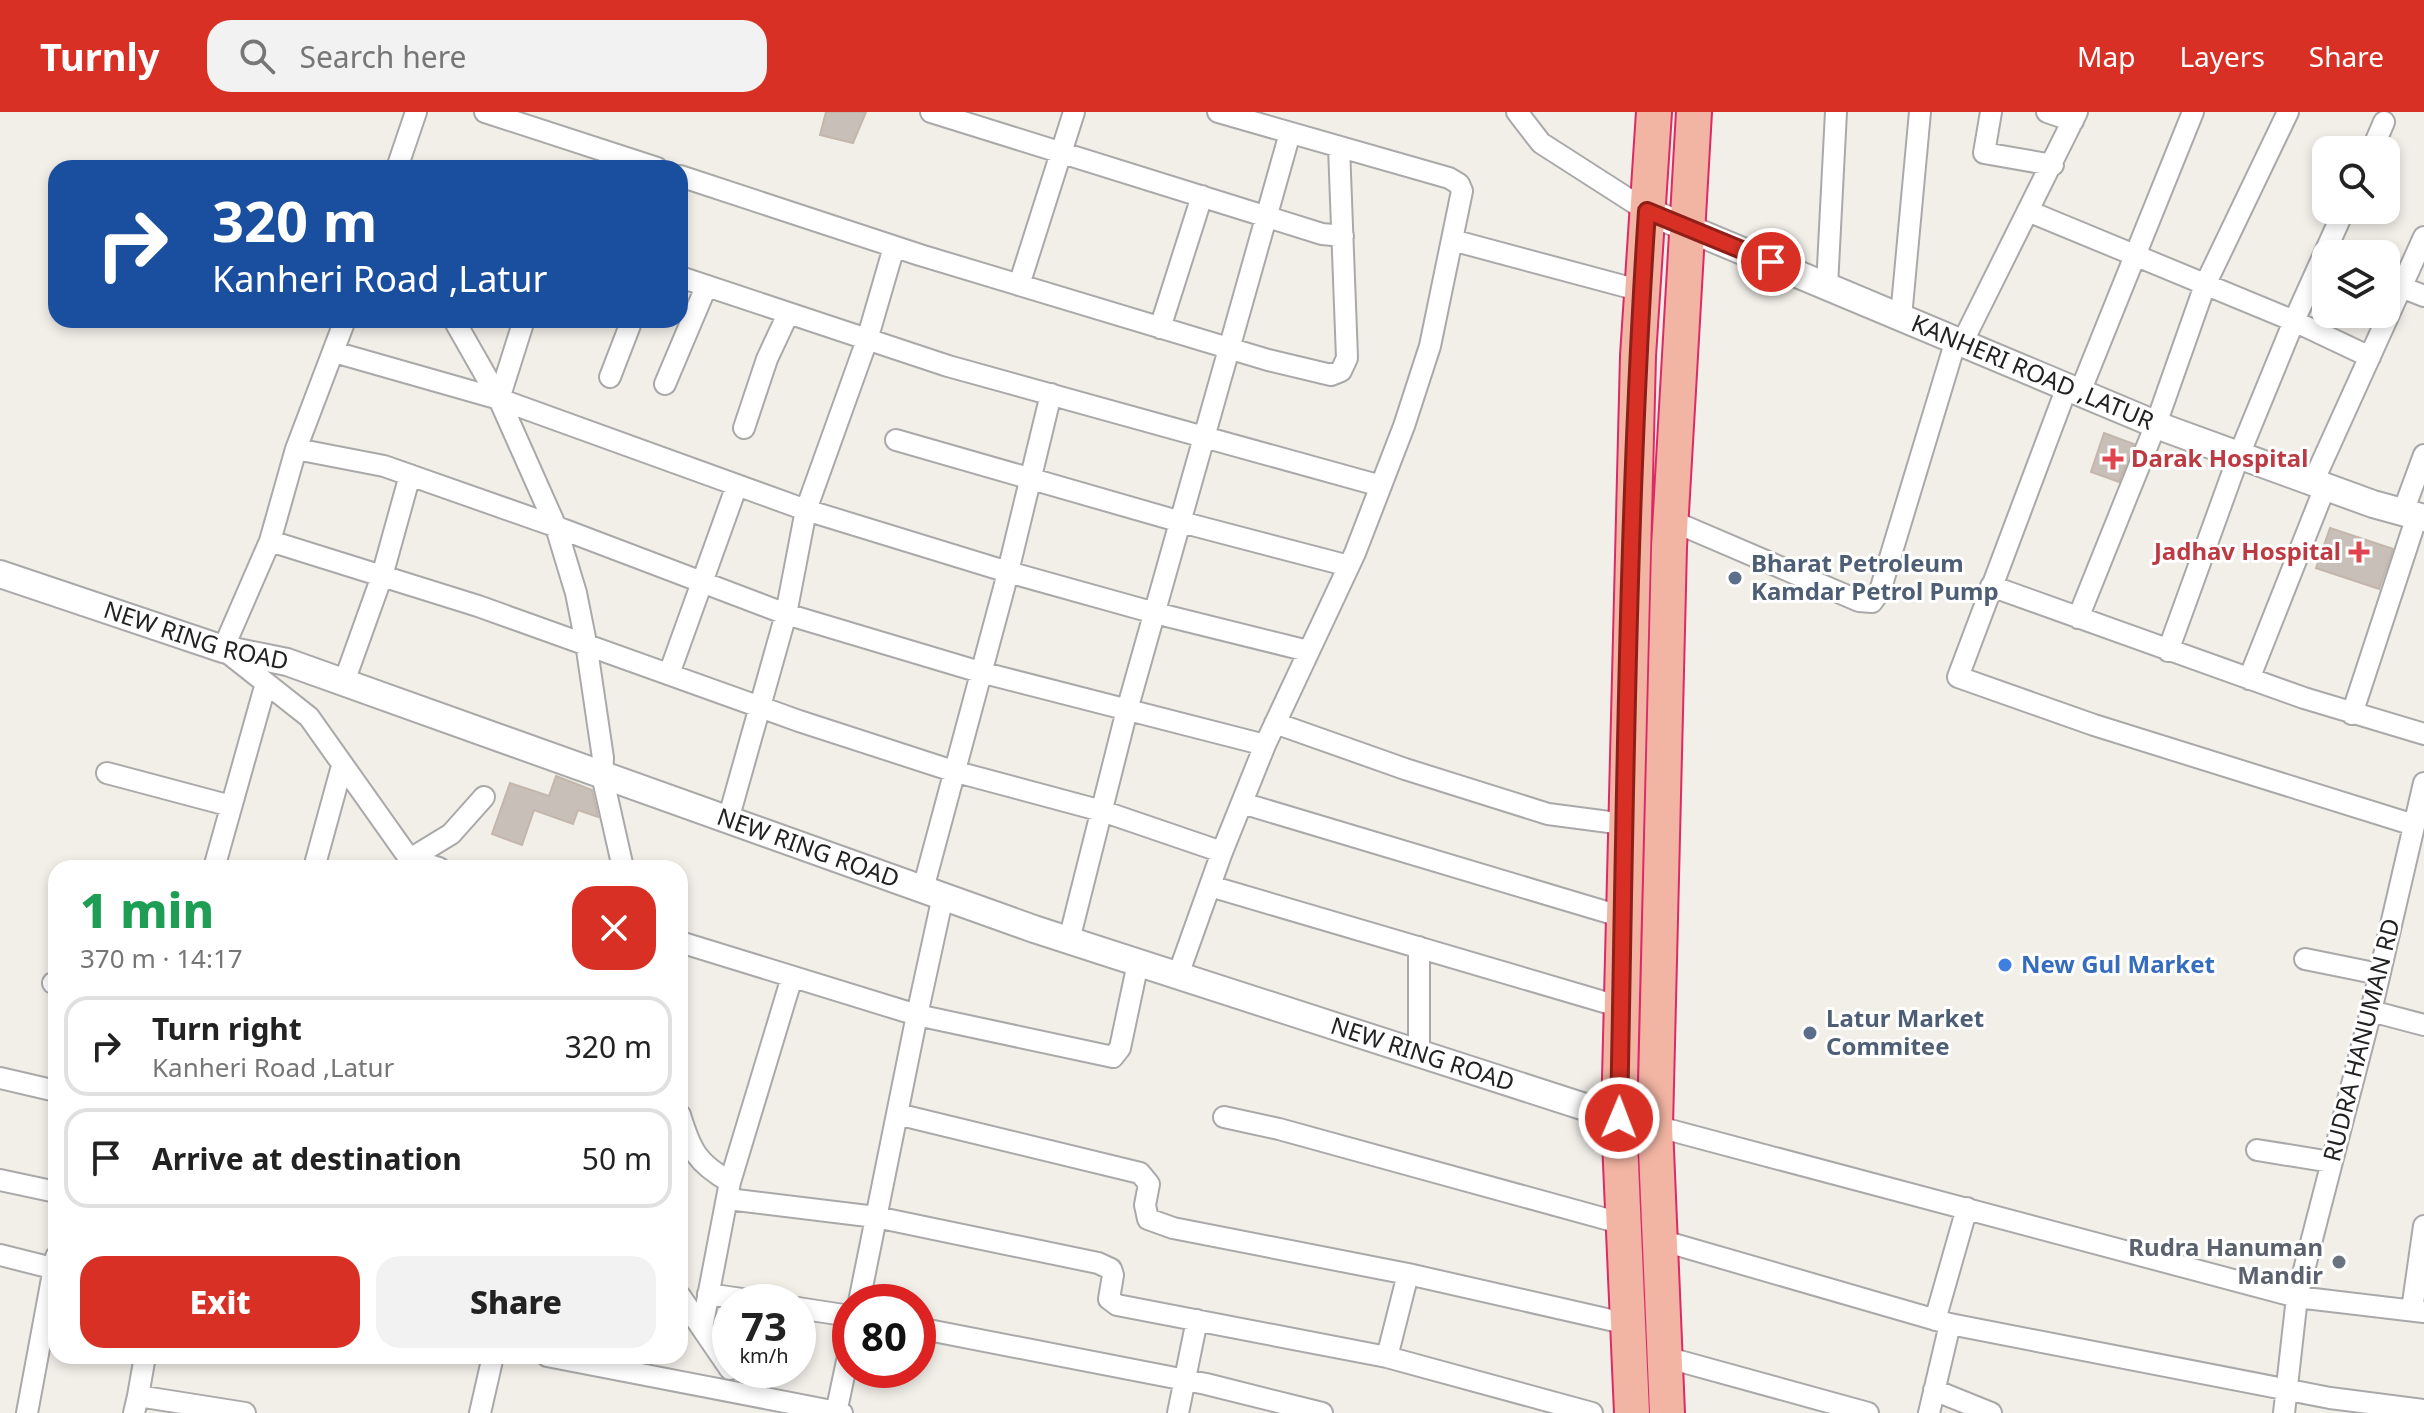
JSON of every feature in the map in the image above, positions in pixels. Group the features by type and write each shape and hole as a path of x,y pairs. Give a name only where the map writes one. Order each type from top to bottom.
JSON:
{"highway":[{"path":"1632,1413 1619,1118 1638,356 1654,112"},
{"path":"1667,1413 1655,1126 1670,520 1694,112"}],"street":[{"path":"400,160 416,112"},
{"path":"485,112 632,160"},
{"path":"931,112 1322,234 1343,236"},
{"path":"1019,285 1074,112"},
{"path":"1178,975 1265,745 1349,566 1404,426 1430,346 1462,191 1459,184 1449,178 1218,112"},
{"path":"1517,112 1541,143 1647,211"},
{"path":"1827,286 1836,112"},
{"path":"1901,317 1920,112"},
{"path":"1991,112 1984,153 2053,165"},
{"path":"1670,520 1859,601 1872,602 1880,591 1959,342 2053,165 2075,116 2047,112"},
{"path":"2193,112 2135,256 1991,586 1958,677 2094,725 2414,825"},
{"path":"2078,618 2156,424 2205,285 2288,112"},
{"path":"2378,136 2384,122"},
{"path":"1069,940 1127,710 1290,133"},
{"path":"688,179 894,247 1230,349 1331,375 1341,371 1347,358 1339,147"},
{"path":"1160,328 1202,196"},
{"name":"KANHERI ROAD ,LATUR","path":"1647,211 2156,424 2319,485 2415,516"},
{"path":"2028,211 2294,321 2370,357"},
{"path":"2168,651 2239,455 2338,224"},
{"path":"2249,679 2319,485 2370,357 2424,237"},
{"path":"1452,240 1642,291"},
{"path":"728,820 786,614 806,510 867,340 894,247"},
{"path":"688,280 948,366 1381,486"},
{"path":"665,384 706,287"},
{"path":"2401,287 2424,296"},
{"path":"744,428 767,359 788,314"},
{"path":"342,328 296,449 270,541 223,649 309,717 411,860"},
{"path":"459,328 499,399 556,527 576,593 586,643 603,758 602,775 621,860"},
{"path":"499,399 521,328"},
{"path":"610,377 629,328"},
{"path":"334,352 499,399 806,510 1008,572 1308,651"},
{"path":"863,1284 917,1015 953,771 1008,572 1051,394"},
{"path":"896,440 1181,522 1349,566"},
{"path":"296,449 384,466 786,614 980,672 1265,745"},
{"path":"2352,714 2415,516 2424,455"},
{"path":"344,682 382,576 410,475"},
{"path":"669,674 737,485"},
{"path":"270,541 586,643 760,707 953,771 1102,811 1222,852"},
{"name":"NEW RING ROAD","path":"0,574 223,649 287,662 1069,940 1619,1118"},
{"path":"1991,586 2249,679 2352,714 2424,734"},
{"path":"216,860 266,683"},
{"path":"1275,723 1405,769 1548,814 1624,824"},
{"path":"316,860 342,766"},
{"path":"107,773 231,806"},
{"name":"RUDRA HANUMAN RD","path":"2284,1413 2297,1297 2371,1011 2424,783"},
{"path":"417,860 451,834 484,797"},
{"path":"1242,803 1623,917"},
{"path":"1210,886 1621,1007"},
{"path":"688,944 917,1015 1113,1057 1120,1048 1138,963"},
{"path":"1419,947 1419,1053"},
{"path":"2305,959 2379,974"},
{"path":"702,1328 729,1190 792,977"},
{"path":"2371,1011 2424,1025"},
{"path":"0,1078 48,1089"},
{"path":"897,1114 1140,1173 1149,1184 1146,1213 1154,1222 1408,1274 1628,1324"},
{"path":"1224,1117 1279,1129 1624,1224"},
{"path":"1655,1126 2297,1297 2418,1311 2424,1226"},
{"path":"688,1136 695,1155 729,1190 876,1217 1107,1266 1113,1275 1109,1296 1111,1302 1387,1357 1592,1413"},
{"path":"2257,1150 2331,1162"},
{"path":"0,1180 48,1190"},
{"path":"1929,1413 1942,1322 1967,1208"},
{"path":"1660,1240 1942,1322 2287,1389 2424,1410"},
{"path":"0,1255 48,1264"},
{"path":"1387,1357 1408,1274"},
{"path":"708,1294 712,1295"},
{"path":"27,1413 48,1302"},
{"path":"688,1308 712,1343"},
{"path":"1178,1413 1197,1320"},
{"path":"936,1332 1185,1380 1322,1413"},
{"path":"1665,1357 1868,1413"},
{"path":"144,1364 136,1404 245,1413"},
{"path":"480,1413 491,1364"},
{"path":"591,1364 745,1392 838,1413 843,1388"},
{"path":"742,1388 758,1413"},
{"path":"1934,1390 1991,1413"}],"building":[{"path":"826,112 866,112 853,143 820,135"},
{"path":"2104,433 2134,444 2119,482 2091,472"},
{"path":"2330,528 2393,549 2379,589 2316,568"},
{"path":"556,776 592,790 598,817 578,810 573,824 534,810 522,845 492,834 510,783 549,796"}],"place":[{"name":"Darak Hospital","path":"2113,459"},
{"name":"Jadhav Hospital","path":"2359,552"},
{"name":"Bharat Petroleum Kamdar Petrol Pump","path":"1735,578"},
{"name":"New Gul Market","path":"2005,965"},
{"name":"Latur Market Commitee","path":"1810,1033"},
{"name":"Rudra Hanuman Mandir","path":"2339,1262"}],"route":[{"path":"1619,1118 1638,356 1647,211 1771,262"}]}
